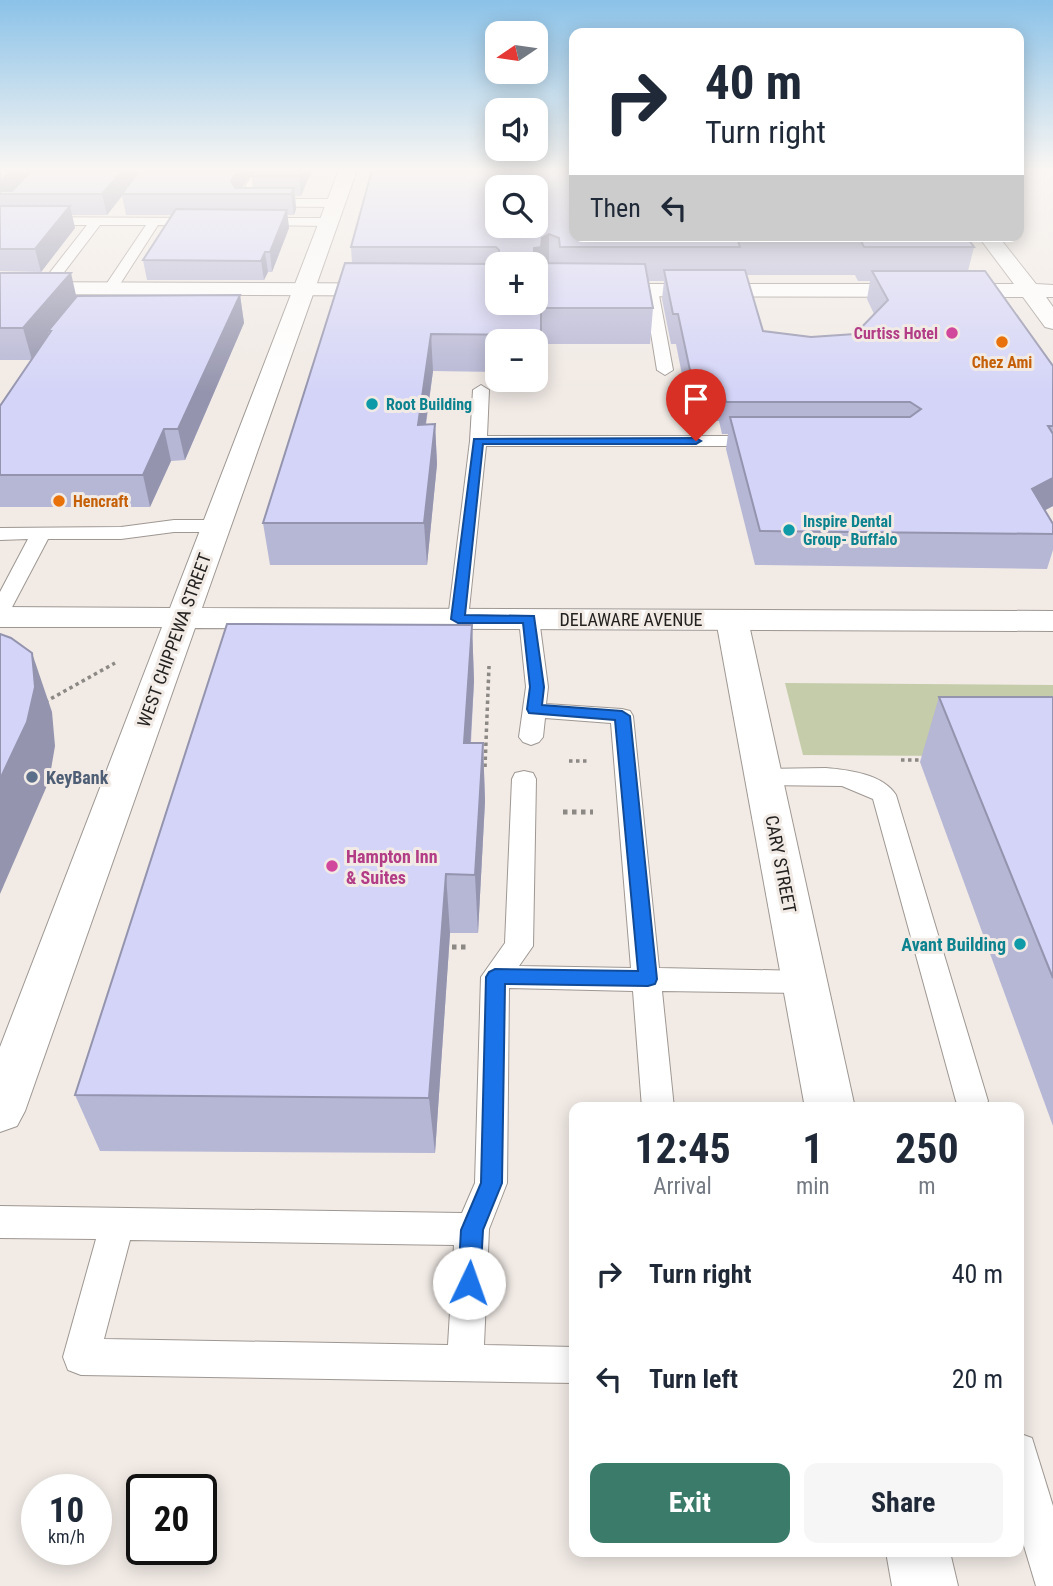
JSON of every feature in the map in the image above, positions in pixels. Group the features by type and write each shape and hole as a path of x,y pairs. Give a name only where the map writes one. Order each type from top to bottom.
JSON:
{"main road":[{"name":"WEST CHIPPEWA STREET","path":"0,1111 321,244"},
{"path":"994,244 1053,322"},
{"path":"548,285 651,290 1053,291"},
{"path":"0,288 100,293 304,289 485,290"},
{"name":"DELAWARE AVENUE","path":"0,617 1053,621"},
{"name":"CARY STREET","path":"732,620 829,1102"},
{"path":"919,1557 925,1586"}],"lane":[{"path":"44,289 80,244"},
{"path":"100,293 137,244"},
{"path":"651,290 665,370"},
{"path":"458,619 478,441 481,390"},
{"path":"478,441 780,442"},
{"path":"0,534 121,533 174,526 215,526"},
{"path":"0,611 41,533"},
{"path":"529,619 537,687 531,737"},
{"path":"534,709 622,716 658,1102"},
{"path":"763,777 844,776 868,783 884,795 972,1101"},
{"path":"465,1363 472,1230 491,1183 495,977 519,946 524,779"},
{"path":"495,977 805,982"},
{"path":"0,1222 472,1230"},
{"path":"118,1223 81,1357 569,1365"},
{"path":"1024,1474 1053,1578"}],"path":[{"path":"42,703 115,663"},
{"path":"485,773 489,666"},
{"path":"890,760 931,760"},
{"path":"569,761 594,761"},
{"path":"563,812 599,812"},
{"path":"433,947 454,947"}],"green space":[{"path":"785,683 1053,685 1053,709 949,756 803,755"}],"building":[{"path":"0,244 39,244 35,249 0,249"},
{"path":"153,244 273,244 261,261 143,260"},
{"path":"352,244 541,244 541,247 534,248 534,252 499,250 496,247 351,247"},
{"path":"560,244 739,244 740,247 560,247"},
{"path":"863,244 972,244 974,247 864,247"},
{"path":"345,263 485,264 485,315 541,315 541,329 485,329 485,334 431,334 418,425 435,424 424,523 263,523"},
{"path":"548,263 645,264 653,308 548,308"},
{"path":"664,270 745,270 763,331 811,337 855,334 888,300 872,271 985,271 1053,366 1053,426 1048,426 1053,434 1053,478 1032,489 1053,524 1053,534 760,531 730,417 910,417 921,409 910,402 726,402 723,389 694,389 678,314 673,314"},
{"path":"0,273 71,273 23,328 0,328"},
{"path":"240,295 178,429 164,429 143,475 0,475 0,406 51,331 48,331 77,296"},
{"name":"Hampton Inn & Suites","path":"227,624 472,625 464,743 483,743 475,875 446,874 429,1098 75,1095"},
{"path":"0,634 11,638 32,653 35,687 27,722 0,779"},
{"path":"939,697 1053,697 1053,978"}],"place":[{"name":"Curtiss Hotel","path":"952,333"},
{"name":"Chez Ami","path":"1002,342"},
{"name":"Root Building","path":"372,404"},
{"name":"Hencraft","path":"59,501"},
{"name":"Inspire Dental Group- Buffalo","path":"789,530"},
{"name":"KeyBank","path":"32,777"},
{"name":"Hampton Inn & Suites","path":"332,866"},
{"name":"Avant Building","path":"1020,944"}],"route":[{"path":"469,1283 472,1230 491,1183 495,977 648,979 622,716 534,709 537,687 529,619 458,619 478,441 696,441"}]}
